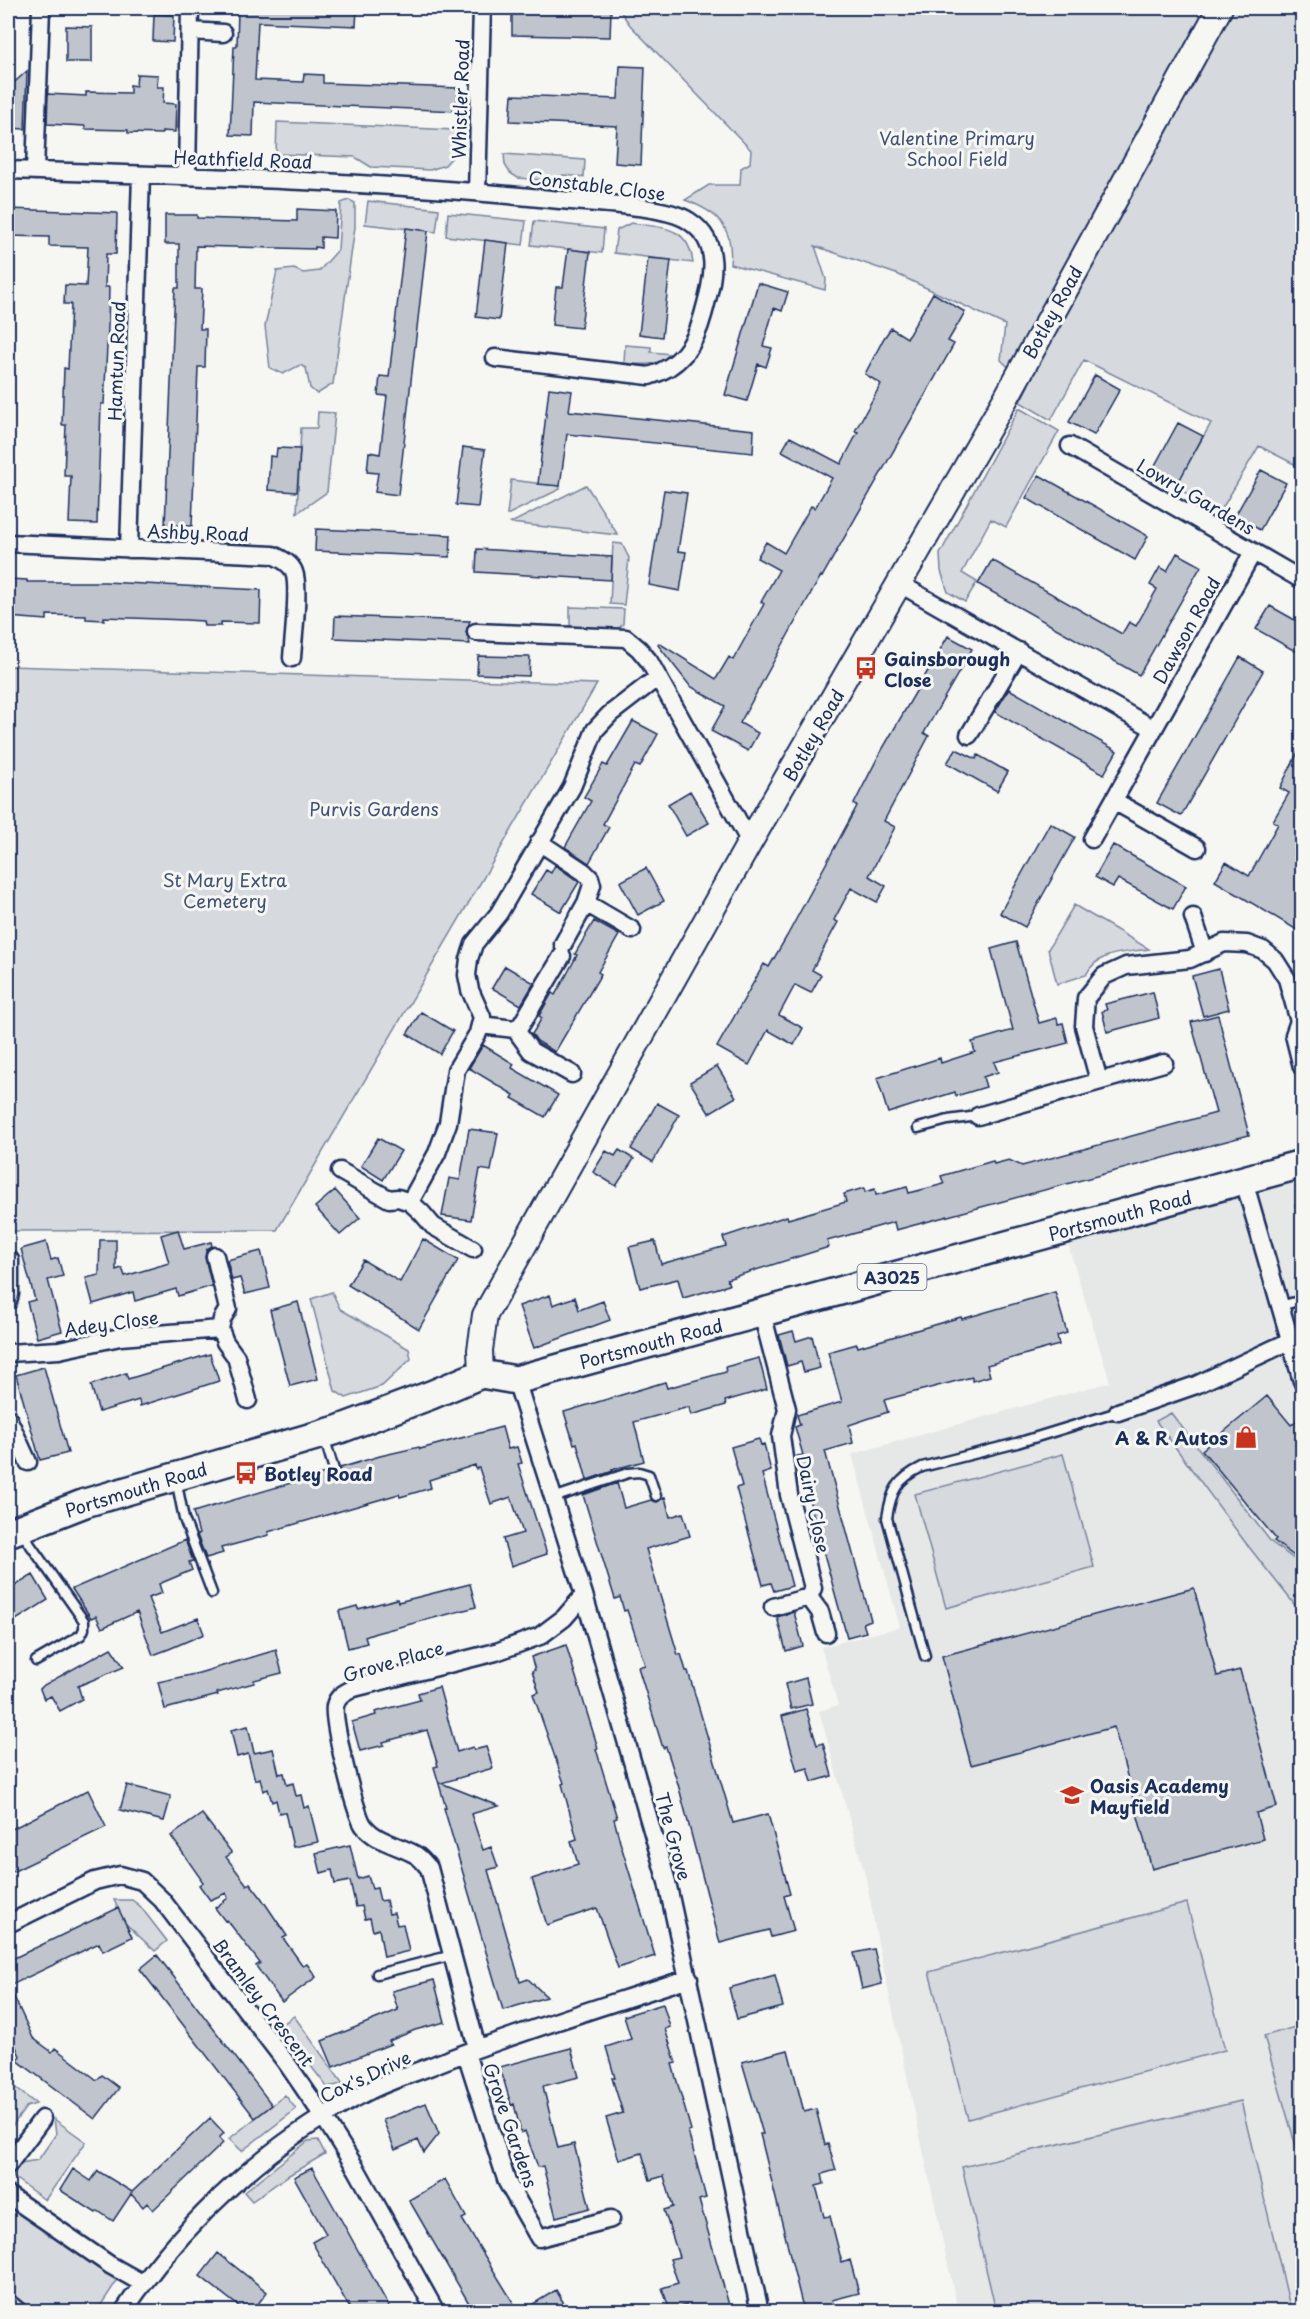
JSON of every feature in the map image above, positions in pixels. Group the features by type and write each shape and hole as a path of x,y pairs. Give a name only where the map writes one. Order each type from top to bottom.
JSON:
{"main road":[{"name":"Botley Road","path":"481,1374 480,1350 485,1315 750,842 1005,398 1220,8"},
{"name":"Portsmouth Road","path":"13,1530 72,1507 323,1434 431,1395 481,1374 516,1380 1302,1164"}],"street":[{"path":"35,171 41,8"},
{"path":"187,176 190,8"},
{"name":"Whistler Road","path":"477,192 482,8"},
{"path":"190,30 223,33"},
{"name":"Heathfield Road","path":"8,170 266,178 477,192"},
{"name":"Hamtun Road","path":"129,549 141,175"},
{"name":"Constable Close","path":"477,192 639,207 672,214 688,220 698,228 707,238 712,252 711,283 700,326 689,350 665,372 649,376 495,358"},
{"name":"Lowry Gardens","path":"1070,446 1302,580"},
{"name":"Ashby Road","path":"8,543 273,555 285,561 294,573 296,590 292,658"},
{"name":"Dawson Road","path":"1092,839 1253,552"},
{"path":"900,584 1154,729"},
{"path":"477,632 626,638 639,649 658,676 750,842"},
{"path":"969,735 1019,651"},
{"path":"410,1202 437,1153 448,1123 456,1070 478,1033 482,1017 470,990 467,975 474,944 499,913 572,787 595,730 610,714 658,676"},
{"path":"1114,801 1197,848"},
{"path":"480,1025 515,1029 521,1025 586,903 592,885 590,878 539,842"},
{"path":"586,903 632,930"},
{"path":"1193,918 1205,953"},
{"path":"1098,1081 1084,1026 1086,998 1104,976 1126,966 1190,959 1224,943 1247,944 1263,950 1275,960 1287,979 1301,1020 1294,1035 1302,1067"},
{"path":"515,1029 531,1051 572,1074"},
{"path":"978,1116 1164,1063"},
{"path":"340,1171 389,1199 398,1198 410,1202 433,1226 473,1248"},
{"path":"1244,1181 1302,1381"},
{"path":"215,1256 228,1309 222,1319 220,1329 225,1342 236,1357 248,1400"},
{"path":"8,1301 10,1260"},
{"name":"Dairy Close","path":"762,1313 787,1409 781,1436 789,1495 813,1588 808,1598"},
{"name":"Adey Close","path":"8,1353 59,1350 120,1337 220,1329"},
{"path":"1118,1413 1196,1385 1290,1341"},
{"name":"The Grove","path":"516,1380 584,1595 665,1873 760,2312"},
{"path":"8,1418 27,1462"},
{"name":"Grove Place","path":"471,2050 453,1956 429,1868 417,1856 372,1835 363,1826 351,1789 336,1721 335,1704 342,1693 354,1688 496,1652 540,1636 564,1618 584,1595"},
{"path":"773,1607 808,1598 820,1612 826,1633"},
{"name":"Bramley Crescent","path":"8,1924 95,1881 120,1875 142,1881 162,1900 288,2065 357,2170 436,2312"},
{"name":"Cox's Drive","path":"123,2312 142,2283 174,2244 229,2189 322,2116 369,2091 471,2050 689,1978"},
{"name":"Grove Gardens","path":"471,2050 507,2182 539,2238 611,2219"},
{"path":"8,2165 42,2119"},
{"path":"8,2195 110,2265 142,2283"},
{"path":"8,2303 19,2312"}],"lane":[{"path":"918,1128 948,1120 978,1116"},
{"path":"1280,1306 1302,1300"},
{"path":"925,1656 887,1518 889,1500 897,1485 908,1474 922,1467 1017,1443 1118,1413"},
{"path":"323,1434 334,1470"},
{"path":"553,1498 627,1473 639,1472 649,1475 656,1496"},
{"path":"175,1476 184,1519 212,1593"},
{"path":"13,1530 84,1621 81,1635 36,1661"},
{"path":"377,1974 453,1956"}],"shaded area":[{"name":"Oasis Academy Mayfield","path":"1302,1168 1302,1565 1271,1542 1171,1413 1245,1542 1302,1614 1302,2311 958,2311 866,1878 819,1711 838,1705 821,1647 900,1627 852,1454 1110,1382 1066,1238"}],"green space":[{"name":"Valentine Primary School Field","path":"618,8 1302,8 1302,468 1259,446 1220,512 1175,487 1211,423 1084,360 1051,420 1020,402 1028,386 1001,360 1005,325 899,275 815,246 826,279 825,290 730,264 729,240 721,223 707,210 685,200 709,185 740,185 741,168 750,163 751,150 630,25"},
{"path":"277,122 455,130 454,155 445,165 430,170 371,167 355,157 276,154"},
{"path":"504,154 585,160 584,177 563,175 555,181 518,178 510,173 505,165"},
{"path":"349,200 355,203 355,227 333,384 317,394 310,388 306,368 300,365 283,374 270,368 265,326 277,271 294,269 303,273 319,271 338,250 341,203"},
{"path":"368,201 439,209 436,232 365,224"},
{"path":"448,213 526,221 523,245 446,236"},
{"path":"534,221 604,229 602,253 531,245"},
{"path":"631,223 663,228 680,235 686,241 693,263 614,253 617,230"},
{"path":"625,345 651,347 651,352 672,354 655,363 624,363"},
{"path":"1019,408 1059,431 1006,527 991,519 962,573 977,582 965,602 948,592 941,571 940,554"},
{"path":"318,412 335,413 327,492 297,513 301,428 317,428"},
{"path":"511,480 560,486 560,489 507,515"},
{"path":"586,485 618,535 511,523"},
{"path":"613,543 622,544 629,558 624,605 610,604"},
{"path":"570,607 624,609 623,624 618,629 570,627"},
{"name":"St Mary Extra Cemetery","path":"8,666 597,684 277,1230 8,1231"},
{"path":"1074,905 1149,949 1105,957 1097,961 1086,975 1057,984 1048,949"},
{"path":"332,1292 340,1309 409,1349 411,1359 382,1386 346,1398 335,1391 311,1299"},
{"path":"1171,1413 1271,1542 1302,1565 1302,1614 1245,1542 1156,1421"},
{"path":"1063,1454 1094,1567 946,1608 915,1494"},
{"path":"114,1900 132,1900 140,1906 167,1941 155,1951 125,1923"},
{"path":"1187,1903 1225,2050 968,2119 929,1972"},
{"path":"294,2016 343,2084 327,2087 280,2026"},
{"path":"1302,2025 1302,2167 1264,2036"},
{"path":"8,2082 36,2104 26,2107 8,2132"},
{"path":"285,2095 296,2109 242,2151 229,2139"},
{"path":"1241,2101 1291,2311 996,2311 962,2167"},
{"path":"54,2119 86,2142 45,2200 13,2177 14,2168 20,2163 38,2160 56,2134"},
{"path":"318,2140 325,2154 289,2175 252,2201 244,2192 308,2141"},
{"path":"8,2203 118,2279 97,2311 34,2311 8,2292"}],"building":[{"path":"251,8 357,8 356,26 258,22 255,80 303,82 304,74 323,75 323,83 458,88 457,111 254,102 253,136 230,135 238,10 251,10"},
{"path":"512,8 611,10 610,37 512,35"},
{"path":"154,14 174,15 173,42 153,41"},
{"path":"66,26 92,27 92,62 66,62"},
{"path":"620,66 645,67 641,165 615,163 617,126 510,121 512,95 618,99"},
{"path":"27,71 25,129 8,128 8,88"},
{"path":"137,74 158,75 157,87 164,87 163,103 176,104 175,132 128,133 128,130 85,129 85,126 47,124 48,94 86,96 86,92 130,93 130,85 136,86"},
{"path":"9,209 117,213 116,254 106,254 105,287 109,287 108,327 104,404 101,404 97,524 69,523 71,476 64,476 66,425 62,425 64,368 68,369 71,304 64,304 65,285 86,286 88,247 49,246 49,237 9,236"},
{"path":"297,209 336,211 335,238 321,237 321,248 315,247 315,249 196,246 195,289 202,289 200,329 206,329 205,367 198,367 192,526 165,525 175,288 179,288 179,244 165,244 165,215 297,221"},
{"path":"406,228 428,231 398,495 375,492 378,473 367,472 369,452 380,454 387,396 378,395 380,376 389,377"},
{"path":"485,240 508,243 499,320 476,317"},
{"path":"568,249 590,252 581,328 552,325 556,287 563,287"},
{"path":"648,258 671,260 662,337 639,334"},
{"path":"758,283 788,292 782,311 774,308 763,346 772,348 766,367 758,364 747,401 725,395"},
{"path":"933,293 965,312 948,341 954,344 805,604 740,723 758,733 748,751 711,731 725,706 690,686 658,645 659,643 716,679 729,657 733,660 764,604 761,602 779,570 757,558 766,542 784,553 811,506 815,508 832,478 782,451 790,437 841,464 858,432 855,431 881,384 865,374 884,338 891,328 907,338"},
{"path":"1095,375 1120,389 1094,435 1069,422"},
{"path":"549,388 572,391 569,411 754,430 753,453 567,434 560,486 538,484"},
{"path":"1178,423 1203,436 1178,483 1153,469"},
{"path":"463,447 485,450 478,507 456,505"},
{"path":"277,448 300,449 297,492 268,490 270,456 276,457"},
{"path":"1261,470 1286,483 1260,530 1235,516"},
{"path":"1039,475 1148,536 1135,560 1026,498"},
{"path":"664,490 687,493 678,551 686,552 680,591 649,585"},
{"path":"316,529 451,535 450,557 315,551"},
{"path":"477,549 612,557 611,580 476,572"},
{"path":"1177,553 1201,566 1139,675 978,584 992,560 1122,634 1129,622 1136,626 1157,589 1150,585 1160,567 1167,571"},
{"path":"8,579 27,580 27,582 105,582 261,590 260,623 221,622 221,626 204,626 203,621 186,620 104,617 104,620 86,619 86,616 47,615 47,620 8,617"},
{"path":"1270,606 1302,624 1302,655 1256,629"},
{"path":"335,616 470,621 466,632 470,644 334,638"},
{"path":"948,636 972,649 924,733 929,736 884,821 895,827 869,876 886,886 877,902 851,888 834,920 838,922 812,970 821,975 811,993 795,985 779,1015 803,1028 794,1045 768,1030 749,1065 717,1047 764,964 769,967 787,936 857,806 854,804 879,755"},
{"path":"478,656 530,657 529,676 477,674"},
{"path":"1240,657 1263,671 1181,816 1157,803"},
{"path":"1009,689 1117,751 1104,774 995,712"},
{"path":"633,721 658,734 640,767 635,765 603,824 609,827 589,863 565,847 591,801 584,797 603,764 607,766"},
{"path":"1302,744 1302,933 1215,881 1226,862 1249,876 1278,824 1273,821 1289,793 1280,788"},
{"path":"956,749 976,759 978,755 1008,772 997,791 947,763"},
{"path":"690,791 709,823 686,836 668,804"},
{"path":"1050,823 1075,837 1025,927 1000,913"},
{"path":"1113,845 1186,886 1173,909 1118,879 1113,887 1095,877"},
{"path":"555,865 579,882 561,912 531,894 546,870 551,873"},
{"path":"646,868 664,901 638,915 620,882"},
{"path":"594,921 619,935 598,972 601,974 555,1052 537,1041 532,1034 542,1018 539,1016 552,993 555,995 566,976 577,955 575,954"},
{"path":"1016,942 1039,1023 1057,1018 1058,1024 1063,1023 1068,1043 994,1062 998,1072 983,1077 986,1087 956,1096 955,1092 888,1113 877,1078 940,1058 941,1063 975,1052 972,1042 1013,1030 991,949"},
{"path":"505,966 534,983 521,1005 492,988"},
{"path":"1219,969 1229,1009 1203,1016 1192,976"},
{"path":"1153,992 1159,1018 1107,1032 1102,1011 1107,1010 1105,1004"},
{"path":"421,1012 453,1031 440,1054 407,1034"},
{"path":"1218,1015 1249,1135 896,1230 894,1222 827,1241 829,1247 727,1279 729,1285 683,1298 678,1279 640,1288 629,1247 655,1241 661,1264 726,1246 723,1237 787,1216 788,1219 846,1202 844,1194 864,1188 865,1192 875,1189 876,1195 907,1187 909,1193 944,1184 941,1176 993,1161 994,1164 1009,1160 1022,1166 1216,1113 1191,1022"},
{"path":"483,1045 514,1064 512,1068 558,1095 545,1117 512,1098 514,1095 469,1068"},
{"path":"717,1066 736,1097 709,1113 690,1082"},
{"path":"657,1103 679,1115 653,1162 631,1149"},
{"path":"469,1129 498,1133 491,1171 480,1169 471,1220 442,1216 449,1178 460,1180"},
{"path":"378,1138 401,1151 383,1180 361,1166"},
{"path":"619,1150 634,1159 616,1186 593,1172 606,1151 615,1156"},
{"path":"335,1190 360,1218 340,1235 315,1207"},
{"path":"178,1230 184,1249 211,1242 212,1246 207,1249 205,1258 212,1286 178,1296 176,1289 135,1301 133,1292 93,1304 86,1278 99,1275 100,1240 116,1240 116,1270 122,1268 125,1276 169,1263 161,1235"},
{"path":"423,1239 458,1260 419,1329 348,1285 363,1260 400,1282"},
{"path":"46,1242 51,1260 58,1258 63,1276 48,1280 62,1331 37,1338 27,1302 35,1300 21,1249"},
{"path":"261,1251 270,1288 245,1294 240,1278 232,1280 227,1260"},
{"path":"1055,1292 1067,1333 1057,1336 1059,1345 987,1365 990,1376 972,1381 972,1377 884,1400 888,1412 849,1425 853,1443 825,1451 871,1620 863,1623 866,1632 847,1637 797,1456 803,1455 795,1427 800,1425 797,1415 842,1402 828,1352 857,1344 858,1347"},
{"path":"550,1295 553,1305 575,1297 579,1310 603,1301 610,1320 534,1348 519,1306"},
{"path":"298,1302 318,1379 290,1386 270,1310"},
{"path":"793,1331 796,1341 812,1336 820,1368 804,1372 801,1362 787,1366 779,1335"},
{"path":"210,1354 219,1381 140,1406 139,1400 99,1412 91,1385 126,1373 128,1379"},
{"path":"759,1358 767,1389 725,1401 726,1405 691,1415 689,1407 634,1422 644,1461 587,1480 577,1443 574,1444 564,1412 665,1382 667,1388 726,1372 725,1367"},
{"path":"44,1367 68,1453 40,1460 16,1375"},
{"path":"1267,1396 1291,1425 1302,1416 1302,1562 1274,1541 1276,1539 1202,1450"},
{"path":"502,1427 508,1449 517,1447 522,1463 518,1464 547,1554 511,1566 503,1539 523,1533 511,1497 491,1504 479,1468 476,1469 475,1465 429,1480 431,1488 400,1497 399,1494 268,1532 269,1535 221,1548 223,1553 206,1558 197,1535 199,1534 193,1512 328,1472 336,1476 340,1468 380,1456 419,1447 420,1449"},
{"path":"759,1439 761,1445 764,1444 771,1471 762,1474 792,1586 774,1591 771,1583 763,1585 736,1488 742,1486 731,1447"},
{"path":"617,1483 624,1508 651,1500 657,1502 665,1497 670,1517 683,1513 690,1536 646,1549 678,1655 681,1654 686,1671 688,1671 733,1823 768,1814 790,1894 784,1896 794,1931 771,1937 769,1930 720,1943 678,1784 666,1747 663,1748 638,1667 645,1665 627,1610 624,1611 620,1597 615,1599 583,1495"},
{"path":"185,1540 193,1561 189,1562 192,1570 159,1584 162,1593 148,1598 162,1632 198,1618 204,1634 153,1655 137,1612 102,1628 96,1616 91,1618 72,1589"},
{"path":"33,1575 48,1600 8,1625 8,1590"},
{"path":"470,1584 476,1607 376,1633 365,1637 367,1643 348,1648 339,1611 357,1606 358,1609 397,1599 398,1602"},
{"path":"1194,1588 1217,1676 1240,1670 1277,1807 1256,1813 1263,1839 1152,1869 1114,1727 971,1765 942,1656"},
{"path":"794,1612 803,1646 786,1651 777,1617"},
{"path":"566,1645 598,1748 596,1749 617,1818 614,1819 620,1842 655,1956 618,1968 597,1908 547,1925 532,1879 578,1864 571,1841 577,1839 562,1784 564,1783 533,1694 539,1692 532,1671 535,1670 531,1657"},
{"path":"111,1648 124,1667 78,1686 82,1699 60,1711 51,1696 44,1699 40,1689 44,1685"},
{"path":"276,1650 282,1673 254,1680 254,1683 217,1693 218,1695 165,1709 158,1682 199,1673"},
{"path":"806,1678 812,1704 791,1709 785,1684"},
{"path":"439,1687 457,1752 473,1747 474,1750 486,1747 493,1768 441,1783 499,1806 471,1814 483,1850 491,1847 498,1867 488,1870 520,1982 528,1979 547,1997 503,2010 444,1808 446,1808 434,1767 438,1766 427,1730 360,1751 352,1722 376,1715 375,1712 420,1700 418,1693"},
{"path":"806,1709 817,1745 823,1743 832,1776 812,1782 808,1768 797,1771 782,1716"},
{"path":"248,1726 254,1753 273,1749 279,1774 284,1773 287,1785 293,1783 296,1796 301,1795 304,1808 309,1806 318,1842 293,1847 285,1812 279,1813 276,1800 272,1802 268,1789 263,1791 260,1778 255,1780 248,1754 237,1757 231,1730"},
{"path":"127,1785 171,1796 164,1821 120,1810"},
{"path":"88,1790 106,1827 8,1874 8,1831"},
{"path":"202,1814 232,1853 226,1857 247,1885 250,1883 260,1896 287,1936 283,1938 303,1966 307,1964 316,1977 282,2002 256,1966 260,1963 215,1908 228,1898 226,1893 210,1900 199,1885 203,1882 171,1836"},
{"path":"350,1845 358,1879 368,1876 372,1889 377,1888 380,1901 386,1900 389,1914 394,1913 397,1925 403,1924 409,1951 384,1957 379,1929 373,1931 370,1918 365,1919 362,1906 356,1907 350,1881 335,1884 332,1870 321,1873 316,1853"},
{"path":"118,1908 132,1937 103,1951 99,1943 9,1986 33,2038 52,2052 55,2048 97,2080 102,2075 119,2088 95,2119 17,2060 20,2056 8,2028 8,1961"},
{"path":"874,1949 882,1984 862,1989 854,1953"},
{"path":"157,1955 272,2105 255,2118 140,1969"},
{"path":"775,1975 783,2007 737,2019 729,1988"},
{"path":"434,1980 445,2022 415,2030 389,2041 391,2044 333,2067 322,2041 398,2010 392,1991"},
{"path":"663,2004 670,2027 665,2029 676,2063 672,2064 691,2130 688,2131 706,2198 699,2200 729,2305 708,2312 688,2312 686,2305 670,2310 662,2288 678,2283 670,2259 679,2257 664,2210 673,2207 664,2176 650,2180 642,2153 619,2160 606,2118 623,2113 612,2078 615,2078 606,2047 631,2039 624,2016"},
{"path":"571,2048 579,2077 543,2086 558,2148 574,2144 590,2208 556,2217 543,2166 538,2167 525,2131 521,2133 514,2104 511,2105 500,2067"},
{"path":"788,2050 804,2112 816,2109 825,2145 828,2144 836,2170 822,2174 824,2184 816,2186 824,2217 830,2216 842,2263 850,2260 859,2293 832,2300 836,2312 804,2312 760,2134 763,2134 742,2062"},
{"path":"426,2103 439,2134 424,2153 418,2140 395,2150 383,2120"},
{"path":"210,2118 224,2133 219,2138 223,2143 153,2210 147,2203 143,2207 131,2194 113,2221 60,2190 73,2169 91,2181 98,2171 132,2192"},
{"path":"312,2168 392,2312 352,2312 312,2242 326,2234 294,2177"},
{"path":"445,2179 466,2217 462,2219 519,2312 474,2312 409,2200"},
{"path":"218,2253 267,2292 252,2312 246,2312 200,2276"},
{"path":"556,2290 569,2312 520,2312"}],"place":[{"name":"Gainsborough Close","path":"866,668"},
{"name":"A & R Autos","path":"1246,1437"},
{"name":"Botley Road","path":"246,1473"},
{"name":"Oasis Academy Mayfield","path":"1072,1795"}],"park label":[{"name":"Purvis Gardens","path":"374,808"}]}
